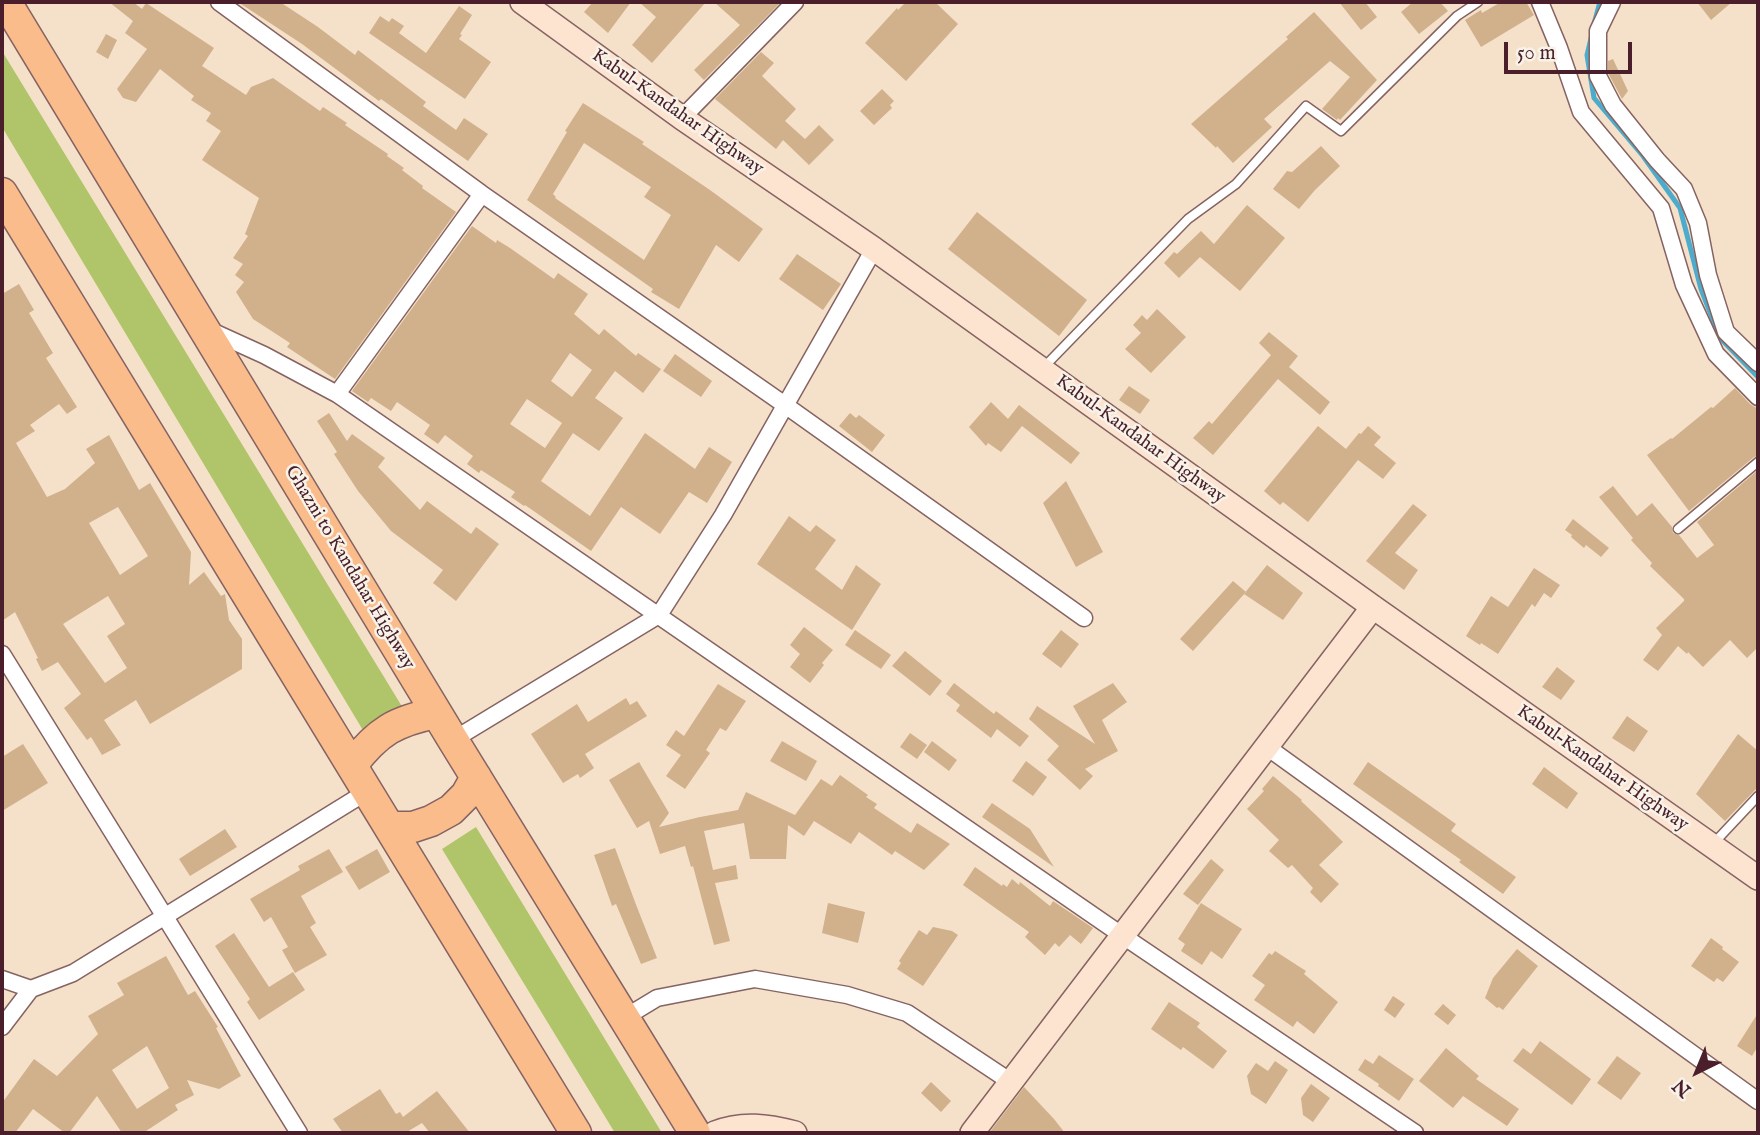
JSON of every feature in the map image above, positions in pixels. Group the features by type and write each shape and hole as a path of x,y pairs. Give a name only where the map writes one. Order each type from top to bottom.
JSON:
{"highway":[{"name":"Ghazni to Kandahar Highway","path":"6,2 436,713 695,1133"},
{"path":"2,193 576,1133"},
{"path":"352,765 365,748 385,730 410,718 436,713"},
{"path":"390,827 413,827 432,821 451,810 466,795 476,777"}],"main road":[{"name":"Kabul–Kandahar Highway","path":"522,2 682,118 874,249 1373,607 1758,878"},
{"path":"972,1133 1373,607"},
{"path":"716,1133 744,1126 771,1127 795,1133"}],"street":[{"path":"219,2 482,194 1084,618"},
{"path":"682,118 795,2"},
{"path":"1540,2 1581,112 1661,208 1684,285 1716,354 1758,397"},
{"path":"1612,2 1598,31 1598,76 1613,105 1684,189 1698,222 1708,275 1726,332 1758,363"},
{"path":"337,394 482,194"},
{"path":"453,740 659,615 723,515 874,249"},
{"path":"204,328 264,355 337,394 1123,936 1415,1133"},
{"path":"1711,343 1726,332"},
{"path":"2,654 299,1133"},
{"path":"1267,747 1758,1101"},
{"path":"2,1027 31,989 73,973 368,791"},
{"path":"2,979 31,989"},
{"path":"624,1018 657,998 755,979 847,995 906,1013 1011,1082"}],"lane":[{"path":"1042,369 1188,219 1237,184 1307,106 1341,131 1458,16 1478,2"},
{"path":"1678,528 1758,462"},
{"path":"1711,846 1758,796"}],"green space":[{"path":"2,51 406,713 367,737 2,127"},
{"path":"476,827 662,1133 615,1133 442,849"}],"building":[{"path":"109,2 133,2 142,9 146,3 214,48 202,66 246,95 251,87 273,78 320,111 323,107 388,154 387,156 404,168 402,170 423,186 422,188 456,212 335,379 287,347 290,343 253,319 236,292 244,282 235,275 243,264 233,258 248,236 245,234 259,198 202,160 221,131 206,121 211,113 191,100 194,96 160,69 136,102 123,98 117,89 147,49 125,33 133,21"},
{"path":"238,2 283,4 355,55 358,50 426,102 423,106 456,130 464,118 488,134 468,161"},
{"path":"593,2 631,2 608,33 584,12"},
{"path":"639,2 706,2 652,63 632,45 656,17"},
{"path":"714,2 781,2 704,80 694,70 740,25"},
{"path":"906,2 935,2 958,24 906,81 865,43 897,8 898,10"},
{"path":"1339,2 1365,2 1377,17 1361,30"},
{"path":"1413,2 1440,2 1448,11 1419,34 1401,12"},
{"path":"1501,2 1526,2 1534,15 1481,47 1465,20"},
{"path":"1697,2 1732,2 1711,20"},
{"path":"459,6 472,15 459,39 491,62 465,99 369,33 380,16 389,22 392,18 404,26 399,33 426,53"},
{"path":"1314,12 1377,80 1340,120 1337,120 1322,109 1350,77 1330,61 1264,119 1272,127 1233,163 1191,124 1288,39 1286,37"},
{"path":"106,34 117,40 108,59 96,52"},
{"path":"761,52 774,63 762,76 796,109 785,121 805,139 819,125 834,140 809,165 783,140 776,149 715,99"},
{"path":"1613,59 1628,91 1622,99 1608,73 1608,61"},
{"path":"882,89 894,101 890,105 892,108 874,125 860,111"},
{"path":"583,103 644,142 642,144 763,229 739,262 716,245 679,309 651,292 653,289 527,200 567,132 565,131","holes":["584,143 651,187 644,197 671,215 644,260 553,194"]},
{"path":"1321,146 1340,166 1299,209 1273,189 1287,171 1292,172"},
{"path":"1247,205 1285,238 1240,291 1200,257 1179,278 1164,263 1201,231 1214,244"},
{"path":"977,212 1087,300 1059,336 948,249"},
{"path":"472,226 496,243 497,240 510,248 554,279 558,273 588,294 574,314 599,335 604,329 636,356 638,353 661,369 643,393 615,371 595,398 623,418 599,451 573,433 541,481 590,516 645,433 695,469 709,447 732,462 707,503 689,492 660,534 621,507 591,551 511,497 515,492 467,464 473,456 445,435 438,444 424,434 430,425 397,402 391,411 371,398 368,402 352,391","holes":["570,353 592,370 572,397 551,381","527,399 562,423 545,448 510,424"]},
{"path":"797,254 841,284 823,310 779,279"},
{"path":"19,284 34,310 29,313 53,353 46,358 77,407 67,414 59,404 30,425 35,431 16,443 47,497 65,489 95,463 86,449 109,435 139,490 150,483 191,552 189,585 204,572 221,596 225,594 229,620 242,639 242,669 150,724 136,700 104,720 121,745 102,755 91,737 87,740 64,708 81,694 58,662 42,671 15,612 2,621 2,294","holes":["118,507 148,556 120,575 89,523","108,596 125,624 107,636 127,668 105,683 63,624"]},
{"path":"1157,309 1186,337 1151,373 1125,349 1141,333 1133,325 1142,315 1147,320"},
{"path":"1269,332 1298,356 1289,367 1330,402 1320,415 1278,379 1213,455 1193,438 1209,421 1212,424 1271,355 1259,343"},
{"path":"675,354 712,381 701,397 663,371"},
{"path":"1129,386 1150,400 1140,414 1119,400"},
{"path":"1735,388 1758,409 1758,456 1689,511 1647,455 1713,408"},
{"path":"991,402 1008,419 1019,405 1080,453 1071,464 1022,426 1001,452 988,443 986,446 969,427"},
{"path":"329,413 347,441 352,434 385,458 378,467 420,510 427,501 471,534 476,527 499,544 456,601 433,583 443,570 391,531 358,491 317,421"},
{"path":"850,413 856,418 859,415 885,435 872,452 839,426"},
{"path":"1318,426 1346,449 1368,426 1381,437 1374,445 1396,463 1383,479 1358,460 1308,522 1283,502 1280,505 1264,491"},
{"path":"1758,470 1758,647 1747,658 1730,640 1703,667 1678,646 1658,671 1643,660 1662,635 1656,628 1684,599 1650,566 1652,563 1599,497 1613,486 1637,516 1652,503 1672,527 1673,533 1679,535 1697,558 1714,545 1697,522"},
{"path":"1066,481 1103,552 1076,567 1043,503"},
{"path":"1413,504 1427,515 1395,553 1418,570 1404,590 1366,561"},
{"path":"789,516 810,532 816,525 836,540 815,569 842,590 856,565 881,584 852,630 757,564"},
{"path":"1573,519 1609,548 1601,557 1586,545 1584,548 1565,530"},
{"path":"1267,565 1303,593 1283,620 1244,594"},
{"path":"1534,568 1560,585 1551,598 1544,593 1535,607 1532,604 1498,654 1466,636 1491,596 1508,607"},
{"path":"1233,581 1246,592 1193,651 1180,639"},
{"path":"804,627 833,650 810,683 790,667 800,654 790,645"},
{"path":"855,630 891,655 881,669 845,645"},
{"path":"1061,630 1079,644 1061,668 1042,654"},
{"path":"905,651 942,681 930,696 892,666"},
{"path":"1557,667 1575,681 1561,700 1542,687"},
{"path":"954,683 994,714 996,711 1029,736 1020,747 997,729 991,738 956,711 960,705 946,694"},
{"path":"1113,683 1127,702 1102,720 1118,751 1085,769 1093,776 1080,790 1047,760 1059,746 1029,719 1037,706 1095,744 1073,706"},
{"path":"718,684 746,701 726,731 720,728 706,750 710,753 685,789 666,776 681,755 666,745 676,730 684,736"},
{"path":"626,698 630,705 637,701 647,716 585,754 594,768 580,778 578,774 563,783 531,734 577,704 588,722"},
{"path":"1627,716 1648,731 1634,752 1612,738"},
{"path":"910,733 927,745 917,759 900,747"},
{"path":"1738,734 1758,751 1758,787 1725,821 1696,794"},
{"path":"782,741 817,761 806,781 770,761"},
{"path":"932,741 957,760 949,771 924,752"},
{"path":"23,744 48,783 2,811 2,757"},
{"path":"1026,761 1047,777 1033,796 1012,781"},
{"path":"639,762 669,813 659,827 738,810 746,792 795,815 821,779 832,786 840,775 868,795 866,797 877,804 874,808 911,833 917,823 950,844 924,870 895,851 892,855 859,832 851,844 814,821 804,836 788,825 786,859 750,859 744,823 704,831 713,870 736,865 738,879 715,883 730,941 714,945 685,846 660,854 649,821 637,828 609,780"},
{"path":"1368,762 1456,824 1451,831 1516,877 1503,894 1459,862 1461,860 1353,784"},
{"path":"1544,767 1578,793 1567,809 1532,784"},
{"path":"1273,776 1302,800 1343,842 1319,865 1339,884 1321,903 1310,892 1313,888 1292,865 1288,868 1269,851 1279,840 1247,809 1264,791 1262,789"},
{"path":"992,803 1030,829 1054,867 982,817"},
{"path":"225,829 237,847 190,876 179,859"},
{"path":"615,848 657,958 641,964 616,904 612,906 594,855"},
{"path":"329,849 343,872 301,896 316,923 310,927 327,955 295,973 282,950 288,947 271,917 264,922 250,899 300,870 298,866"},
{"path":"377,849 390,872 359,890 345,867"},
{"path":"1211,859 1224,870 1198,905 1183,894"},
{"path":"975,867 1002,886 1003,884 1007,887 1012,879 1019,885 1020,882 1050,906 1053,901 1093,928 1081,944 1070,935 1059,947 1055,943 1045,955 1025,937 1029,932 963,885"},
{"path":"828,903 865,912 858,943 822,933"},
{"path":"1201,903 1242,929 1222,959 1211,951 1202,965 1181,951 1185,944 1178,939"},
{"path":"933,927 958,935 923,986 897,969 901,963 899,961 919,930 927,935"},
{"path":"234,933 269,987 293,972 305,990 259,1020 247,1002 250,999 215,946"},
{"path":"1711,938 1739,962 1723,982 1717,978 1714,982 1691,966"},
{"path":"1517,949 1538,966 1503,1010 1485,998 1493,978"},
{"path":"1275,951 1306,971 1304,974 1338,1002 1314,1034 1297,1021 1293,1027 1254,1000 1265,985 1252,976 1269,953 1272,955"},
{"path":"166,956 188,995 195,991 218,1027 216,1028 241,1076 219,1089 187,1080 194,1095 175,1105 178,1110 143,1133 122,1133 97,1096 69,1133 65,1133 33,1109 15,1133 2,1133 2,1103 34,1059 57,1076 98,1034 88,1016 124,995 117,983","holes":["147,1046 169,1088 137,1109 112,1070"]},
{"path":"1393,996 1405,1004 1395,1018 1384,1010"},
{"path":"1169,1002 1200,1023 1197,1027 1227,1051 1213,1069 1183,1047 1181,1050 1151,1029"},
{"path":"1443,1004 1456,1015 1448,1025 1434,1014"},
{"path":"1758,1013 1758,1046 1752,1056 1737,1046"},
{"path":"1540,1041 1591,1079 1572,1105 1513,1061 1523,1048 1531,1054"},
{"path":"1446,1048 1479,1076 1476,1079 1519,1109 1507,1126 1463,1096 1453,1108 1419,1081"},
{"path":"1379,1055 1414,1079 1399,1101 1358,1070 1365,1059 1373,1064"},
{"path":"1617,1056 1641,1073 1621,1100 1597,1083"},
{"path":"1275,1061 1288,1070 1266,1104 1251,1094 1247,1076 1256,1063 1268,1071"},
{"path":"931,1082 951,1101 941,1112 921,1093"},
{"path":"1311,1084 1330,1098 1313,1122 1303,1115 1301,1098"},
{"path":"1024,1087 1054,1119 1065,1133 989,1133"},
{"path":"380,1089 396,1114 400,1112 403,1117 437,1091 470,1133 430,1133 422,1123 405,1133 343,1133 333,1119"}],"waterway":[{"path":"1594,24 1600,2"},
{"path":"1592,34 1587,55 1594,98 1643,156 1680,208 1701,289 1720,338 1758,377"}]}
